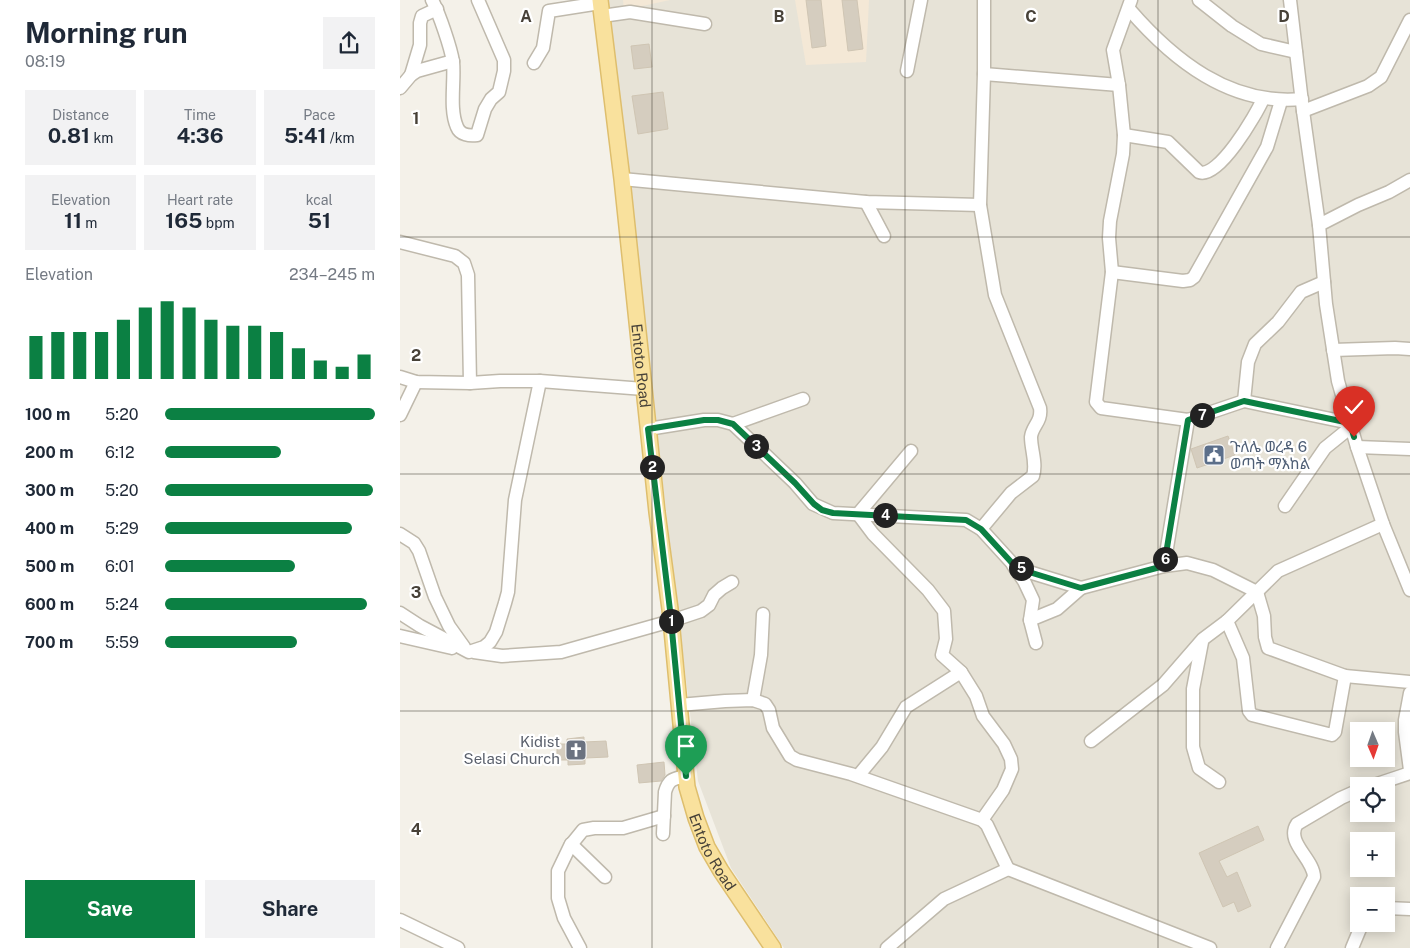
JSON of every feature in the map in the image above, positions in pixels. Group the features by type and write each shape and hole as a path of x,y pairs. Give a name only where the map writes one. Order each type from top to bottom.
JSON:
{"main road":[{"name":"Entoto Road","path":"600,6 622,179 648,429 680,705 687,787 707,847 773,948"}],"street":[{"path":"411,74 420,45 420,23 422,16 434,4 453,60 454,106 458,129 462,133 477,135 485,109 491,99 499,92 504,71 504,60 478,0"},
{"path":"907,71 921,0"},
{"path":"981,529 1011,493 1033,476 1034,465 1031,436 1041,414 995,295 980,205 984,0"},
{"path":"1199,0 1232,26 1261,44 1296,52"},
{"path":"1290,0 1302,105 1320,226 1332,350 1338,381 1357,447 1410,590"},
{"path":"1130,4 1114,45 1113,58 1119,85 1124,135 1123,154 1110,221 1109,238 1112,272 1096,402 1102,408 1188,420 1244,401 1350,425"},
{"path":"1130,4 1151,35 1194,70 1242,93 1263,99 1302,105 1376,81 1381,77 1410,20"},
{"path":"534,63 543,48 549,11 600,6 705,24"},
{"path":"400,88 411,74 417,70 453,60"},
{"path":"984,74 1119,85"},
{"path":"1124,135 1168,142 1199,172 1209,173 1249,126 1263,99"},
{"path":"1112,272 1183,281 1194,277 1267,147 1281,101"},
{"path":"622,179 866,202 980,205"},
{"path":"1320,226 1410,180"},
{"path":"866,202 884,236"},
{"path":"400,242 455,256 464,263 468,275 470,383"},
{"path":"1244,401 1248,362 1255,344 1278,322 1301,292 1324,282"},
{"path":"1332,350 1410,349"},
{"path":"400,377 416,382 540,381 644,389"},
{"path":"400,613 468,652 484,647 490,642 496,632 508,592 515,500 540,381"},
{"path":"400,415 416,382"},
{"path":"733,424 803,399"},
{"path":"648,429 704,420 718,420 733,424 822,510 833,513 966,520 981,529 1012,563 1024,581 1033,600 1030,620 1036,643"},
{"path":"1164,566 1188,420"},
{"path":"1285,506 1325,448 1350,425"},
{"path":"1357,447 1410,449"},
{"path":"858,514 911,451"},
{"path":"858,514 873,534 928,590 944,612 946,639 942,655 961,672 976,696 983,716 1004,744 1011,759 1012,769 1003,790 982,820"},
{"path":"1091,741 1163,684 1203,639 1227,621 1278,571 1384,524"},
{"path":"400,534 414,543 449,626 468,652"},
{"path":"1012,563 1036,574 1081,588"},
{"path":"1030,620 1057,608 1081,588 1164,566 1187,563 1213,570 1257,592 1264,616 1265,637 1268,648 1345,676 1410,682"},
{"path":"400,636 468,652 502,656 562,652 671,622 706,608 714,595 732,582"},
{"path":"753,700 761,655 763,614"},
{"path":"1227,621 1243,658 1249,711 1256,717 1332,735 1335,732 1345,676"},
{"path":"1203,639 1193,689 1193,747 1199,768 1219,782"},
{"path":"858,776 882,747 906,707 961,672"},
{"path":"1395,777 1410,772 1405,720 1410,695"},
{"path":"680,705 753,700 765,704 769,710 773,728 790,756 808,764 858,776 982,820 987,825 1008,869 1210,948"},
{"path":"663,834 664,792 666,785 670,781 686,776"},
{"path":"1277,948 1314,877 1314,870 1299,848 1294,828 1297,824 1326,806 1350,794"},
{"path":"580,948 564,918 558,898 558,871 571,844 583,830 623,828 664,816"},
{"path":"571,844 605,877"},
{"path":"887,948 944,899 1008,869"},
{"path":"1395,908 1410,909"},
{"path":"400,920 458,948"},
{"path":"1352,948 1359,932"}],"shaded area":[{"path":"606,0 1410,0 1410,948 784,948 731,868 698,781 624,169"},
{"path":"623,0 670,0 624,10"},
{"path":"795,0 869,0 866,62 806,65"}],"building":[{"path":"806,0 821,0 826,46 812,48"},
{"path":"842,0 857,0 863,49 848,51"},
{"path":"649,44 652,67 634,69 631,46"},
{"path":"663,92 668,129 638,134 632,96"},
{"path":"1228,436 1235,455 1197,468 1191,449"},
{"name":"Kidist Selasi Church","path":"584,737 584,742 606,741 608,757 585,758 585,764 568,765 568,760 557,758 557,744 567,744 567,739"},
{"path":"664,762 665,775 661,781 639,783 637,765"},
{"path":"1258,826 1264,840 1219,861 1227,877 1237,872 1251,906 1238,912 1234,902 1223,907 1199,853"}],"place":[{"name":"ጉለሌ ወረዳ 6 ወጣት ማእከል","path":"1214,455"},
{"name":"Kidist Selasi Church","path":"576,750"}],"route":[{"path":"686,776 670,610 648,429 704,420 718,420 733,424 822,510 833,513 966,520 981,529 1012,563 1029,572 1081,588 1164,566 1188,420 1244,401 1350,423 1354,437"}]}
